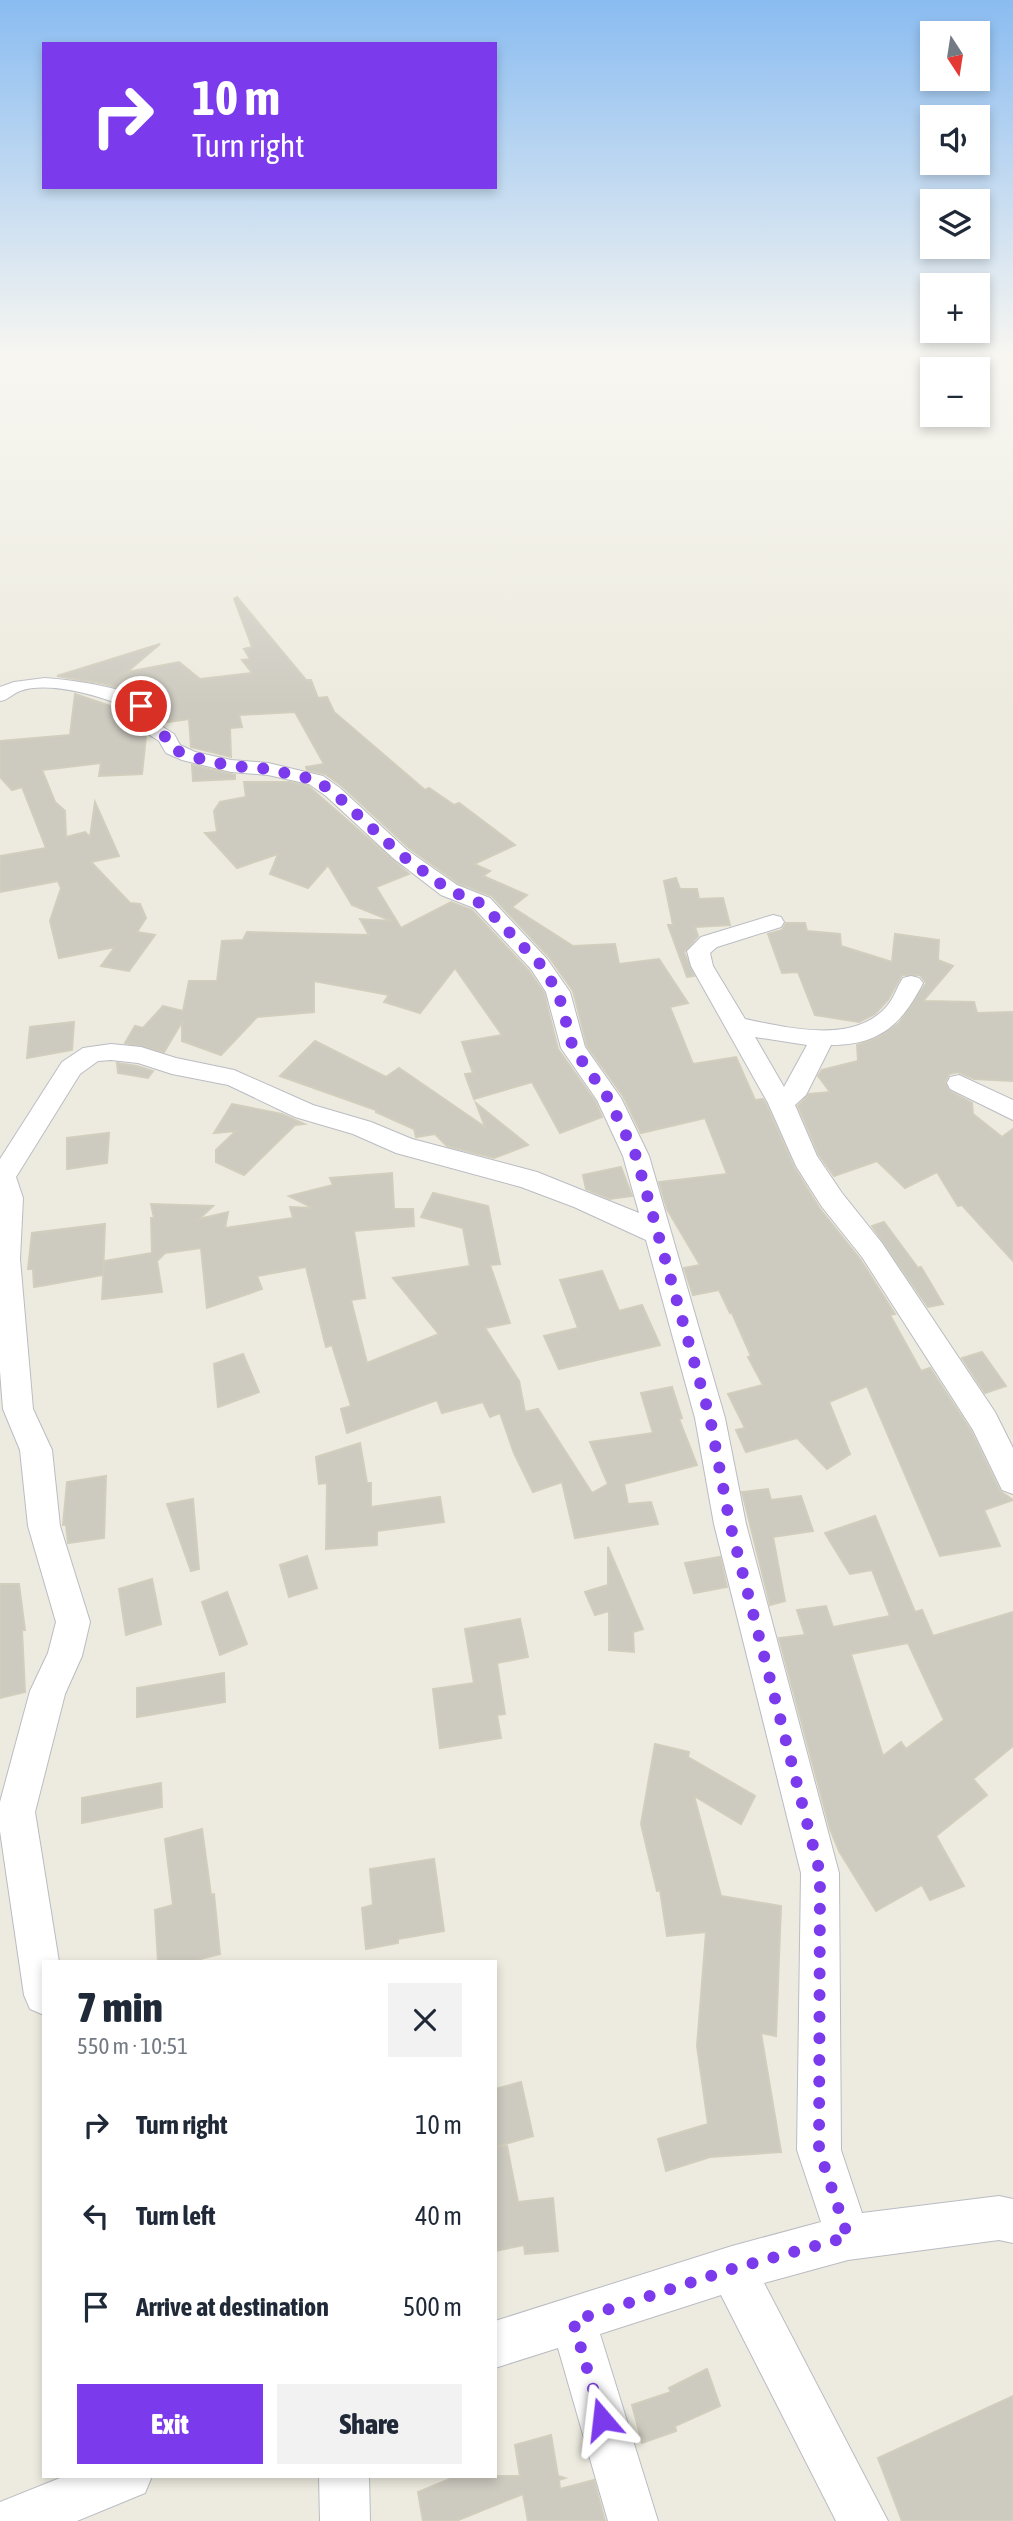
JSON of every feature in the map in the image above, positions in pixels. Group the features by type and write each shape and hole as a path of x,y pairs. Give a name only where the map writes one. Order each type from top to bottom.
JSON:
{"street":[{"path":"0,696 15,687 68,685 124,700 148,710 149,726 167,738 173,749 189,756 316,780 333,792 400,854 449,890 482,904 540,964 558,992 573,1048 608,1098 636,1156 710,1418 730,1524 820,1873 819,2150 848,2237"},
{"path":"773,922 709,942 698,951 702,966 781,1103 805,1159 832,1200 873,1250 984,1421 1013,1480"},
{"path":"735,1025 783,1035 821,1039 883,1026 905,1003 911,983"},
{"path":"781,1103 797,1088 821,1039"},
{"path":"42,1982 16,1811 48,1691 65,1656 73,1622 44,1526 36,1450 19,1409 6,1259 10,1198 1,1174 71,1069 92,1054 111,1052 141,1055 172,1066 234,1078 304,1111 362,1128 405,1146 528,1178 656,1233"},
{"path":"959,1083 1013,1111"},
{"path":"497,2344 732,2269 848,2237 999,2218 1013,2221"},
{"path":"732,2269 863,2521"},
{"path":"573,2321 632,2521"},
{"path":"15,2521 79,2486 118,2478"},
{"path":"344,2478 345,2521"}],"building":[{"path":"237,597 306,680 311,680 318,698 327,697 334,712 425,790 429,788 454,805 459,803 515,845 474,864 490,871 483,876 527,895 512,907 573,946 615,944 619,964 659,959 688,1003 670,1007 693,1064 736,1057 755,1100 763,1099 766,1104 794,1167 820,1209 860,1259 895,1314 890,1315 921,1371 930,1368 971,1431 1000,1491 1013,1500 984,1510 1000,1546 940,1556 867,1386 829,1402 850,1454 827,1469 797,1438 746,1452 736,1430 745,1428 728,1394 763,1385 748,1357 751,1356 732,1313 719,1290 693,1295 684,1268 700,1265 667,1209 659,1182 727,1174 705,1118 641,1133 623,1096 587,1046 573,991 549,957 492,896 458,883 409,848 342,786 325,774 307,770 306,767 324,764 295,712 239,715 242,727 230,728 231,757 191,747 189,719 161,723 159,708 137,694 105,684 57,676 160,644 127,672 179,662 200,679 252,673 242,660 250,659 244,649 252,647 234,599"},
{"path":"75,694 137,715 139,730 146,736 142,774 99,776 101,763 42,770 55,802 65,811 66,837 85,832 90,837 95,802 119,856 91,862 130,903 140,904 146,918 137,932 155,935 129,971 101,966 115,947 59,958 50,921 61,888 58,881 0,892 0,856 46,848 22,787 12,790 0,777 0,741 70,735"},
{"path":"192,765 235,775 235,779 193,781"},
{"path":"244,782 290,782 308,786 409,874 376,887 401,928 451,902 472,910 529,971 544,993 558,1049 595,1101 602,1117 560,1133 532,1082 474,1099 465,1074 473,1073 462,1042 502,1035 455,968 420,1013 384,1002 389,995 314,981 314,1012 257,1017 221,1055 182,1041 182,1022 164,1052 125,1043 135,1026 143,1028 163,1006 183,1011 189,981 217,981 222,941 243,940 247,932 369,935 360,919 392,921 352,905 328,865 308,888 270,874 278,854 237,868 205,833 217,832 214,811 220,802 246,797"},
{"path":"676,878 680,889 697,889 699,899 723,898 730,925 695,927 698,936 684,952 694,976 687,977 668,925 673,925 664,881"},
{"path":"786,923 805,923 807,931 840,934 841,946 892,962 895,934 939,940 938,960 953,966 923,1001 974,1002 977,1013 1013,1012 1013,1081 974,1079 958,1072 949,1074 945,1082 949,1091 972,1103 973,1114 1002,1137 1013,1129 1013,1261 962,1205 958,1206 937,1172 905,1188 877,1161 834,1176 819,1155 798,1106 809,1094 830,1092 818,1076 822,1070 858,1061 857,1045 877,1038 899,1023 926,983 920,975 902,975 888,1000 875,1014 859,1022 815,1015 798,972 782,973 768,934 782,930"},
{"path":"74,1022 72,1050 27,1058 30,1027"},
{"path":"315,1041 386,1077 399,1068 485,1127 476,1103 528,1145 494,1158 447,1146 435,1134 416,1137 414,1129 376,1110 280,1076"},
{"path":"117,1063 153,1071 148,1078 118,1073"},
{"path":"232,1104 282,1114 304,1124 295,1125 244,1175 216,1162 216,1150 236,1131 214,1133"},
{"path":"109,1133 107,1163 67,1169 67,1138"},
{"path":"621,1167 632,1196 610,1199 586,1189 583,1175"},
{"path":"392,1173 394,1209 413,1209 414,1226 354,1231 365,1298 351,1300 367,1363 439,1334 393,1278 470,1266 463,1228 421,1217 433,1193 488,1206 500,1264 490,1265 510,1323 485,1328 519,1381 525,1412 538,1409 592,1493 608,1484 590,1442 653,1433 641,1393 672,1387 682,1418 679,1419 697,1465 624,1484 628,1504 651,1502 658,1524 575,1538 562,1482 533,1492 514,1453 500,1413 490,1417 483,1402 442,1413 437,1400 347,1433 341,1409 351,1406 332,1345 326,1347 306,1267 257,1276 262,1289 207,1308 201,1248 165,1253 157,1261 162,1292 102,1299 104,1261 152,1253 151,1218 154,1218 151,1204 213,1206 199,1219 228,1212 225,1228 293,1218 290,1207 313,1208 289,1196 333,1185 330,1178"},
{"path":"884,1222 918,1268 921,1267 943,1304 928,1307 872,1226"},
{"path":"105,1224 103,1275 34,1287 33,1269 28,1269 32,1233"},
{"path":"602,1271 619,1311 642,1305 660,1345 559,1369 544,1336 578,1328 560,1280"},
{"path":"982,1352 1006,1386 985,1393 962,1358"},
{"path":"243,1354 259,1392 218,1407 214,1364"},
{"path":"360,1443 367,1483 371,1483 371,1507 440,1497 444,1522 377,1531 377,1545 326,1549 327,1483 319,1484 316,1457"},
{"path":"106,1476 104,1538 68,1543 66,1525 63,1525 67,1482"},
{"path":"768,1489 771,1500 801,1496 813,1531 773,1537 785,1601 770,1605 742,1492"},
{"path":"193,1499 199,1569 191,1571 167,1504"},
{"path":"875,1516 915,1612 922,1610 933,1636 1013,1612 1013,1746 973,1779 987,1795 936,1836 964,1886 930,1900 922,1885 876,1911 839,1851 830,1829 779,1638 805,1635 797,1610 826,1606 833,1627 890,1616 872,1570 850,1574 825,1533","holes":["908,1643 944,1720 906,1749 901,1742 883,1756 851,1654"]},
{"path":"608,1547 643,1629 633,1632 634,1652 609,1650 609,1611 595,1615 585,1592 608,1585"},
{"path":"307,1556 317,1588 289,1597 280,1565"},
{"path":"720,1557 727,1587 694,1593 685,1563"},
{"path":"152,1579 161,1624 126,1635 119,1589"},
{"path":"0,1584 19,1584 25,1630 22,1630 25,1692 0,1698"},
{"path":"227,1592 247,1644 220,1655 202,1602"},
{"path":"520,1619 528,1657 497,1663 505,1714 497,1715 501,1738 440,1748 433,1689 474,1683 465,1629"},
{"path":"224,1673 225,1702 137,1717 137,1688"},
{"path":"655,1744 689,1752 688,1757 755,1796 741,1824 694,1796 721,1896 781,1906 776,2036 761,2033 781,2152 710,2157 666,2171 658,2139 708,2124 697,2046 706,1932 667,1936 660,1890 657,1891 641,1824"},
{"path":"161,1783 162,1807 82,1823 82,1798"},
{"path":"202,1829 211,1895 214,1894 220,1954 197,1960 158,1960 155,1910 173,1905 165,1839"},
{"path":"434,1859 444,1931 398,1939 398,1943 366,1949 362,1908 373,1905 370,1869"},
{"path":"521,2082 533,2136 497,2146 497,2088"},
{"path":"507,2146 518,2202 553,2198 558,2251 525,2254 524,2245 497,2251 497,2147"},
{"path":"707,2369 720,2406 675,2426 676,2431 642,2443 632,2405 671,2392 669,2388"},
{"path":"1013,2396 1013,2521 902,2521 878,2458"},
{"path":"551,2435 558,2476 565,2478 559,2480 560,2489 594,2480 605,2521 528,2521 523,2494 456,2521 423,2521 418,2492 452,2478 520,2476 515,2445"}],"route":[{"path":"141,706 148,710 149,726 167,738 173,749 189,756 316,780 333,792 400,854 449,890 482,904 540,964 558,992 573,1048 608,1098 636,1156 710,1418 730,1524 820,1873 819,2150 848,2237 732,2269 573,2321 602,2419"}]}
